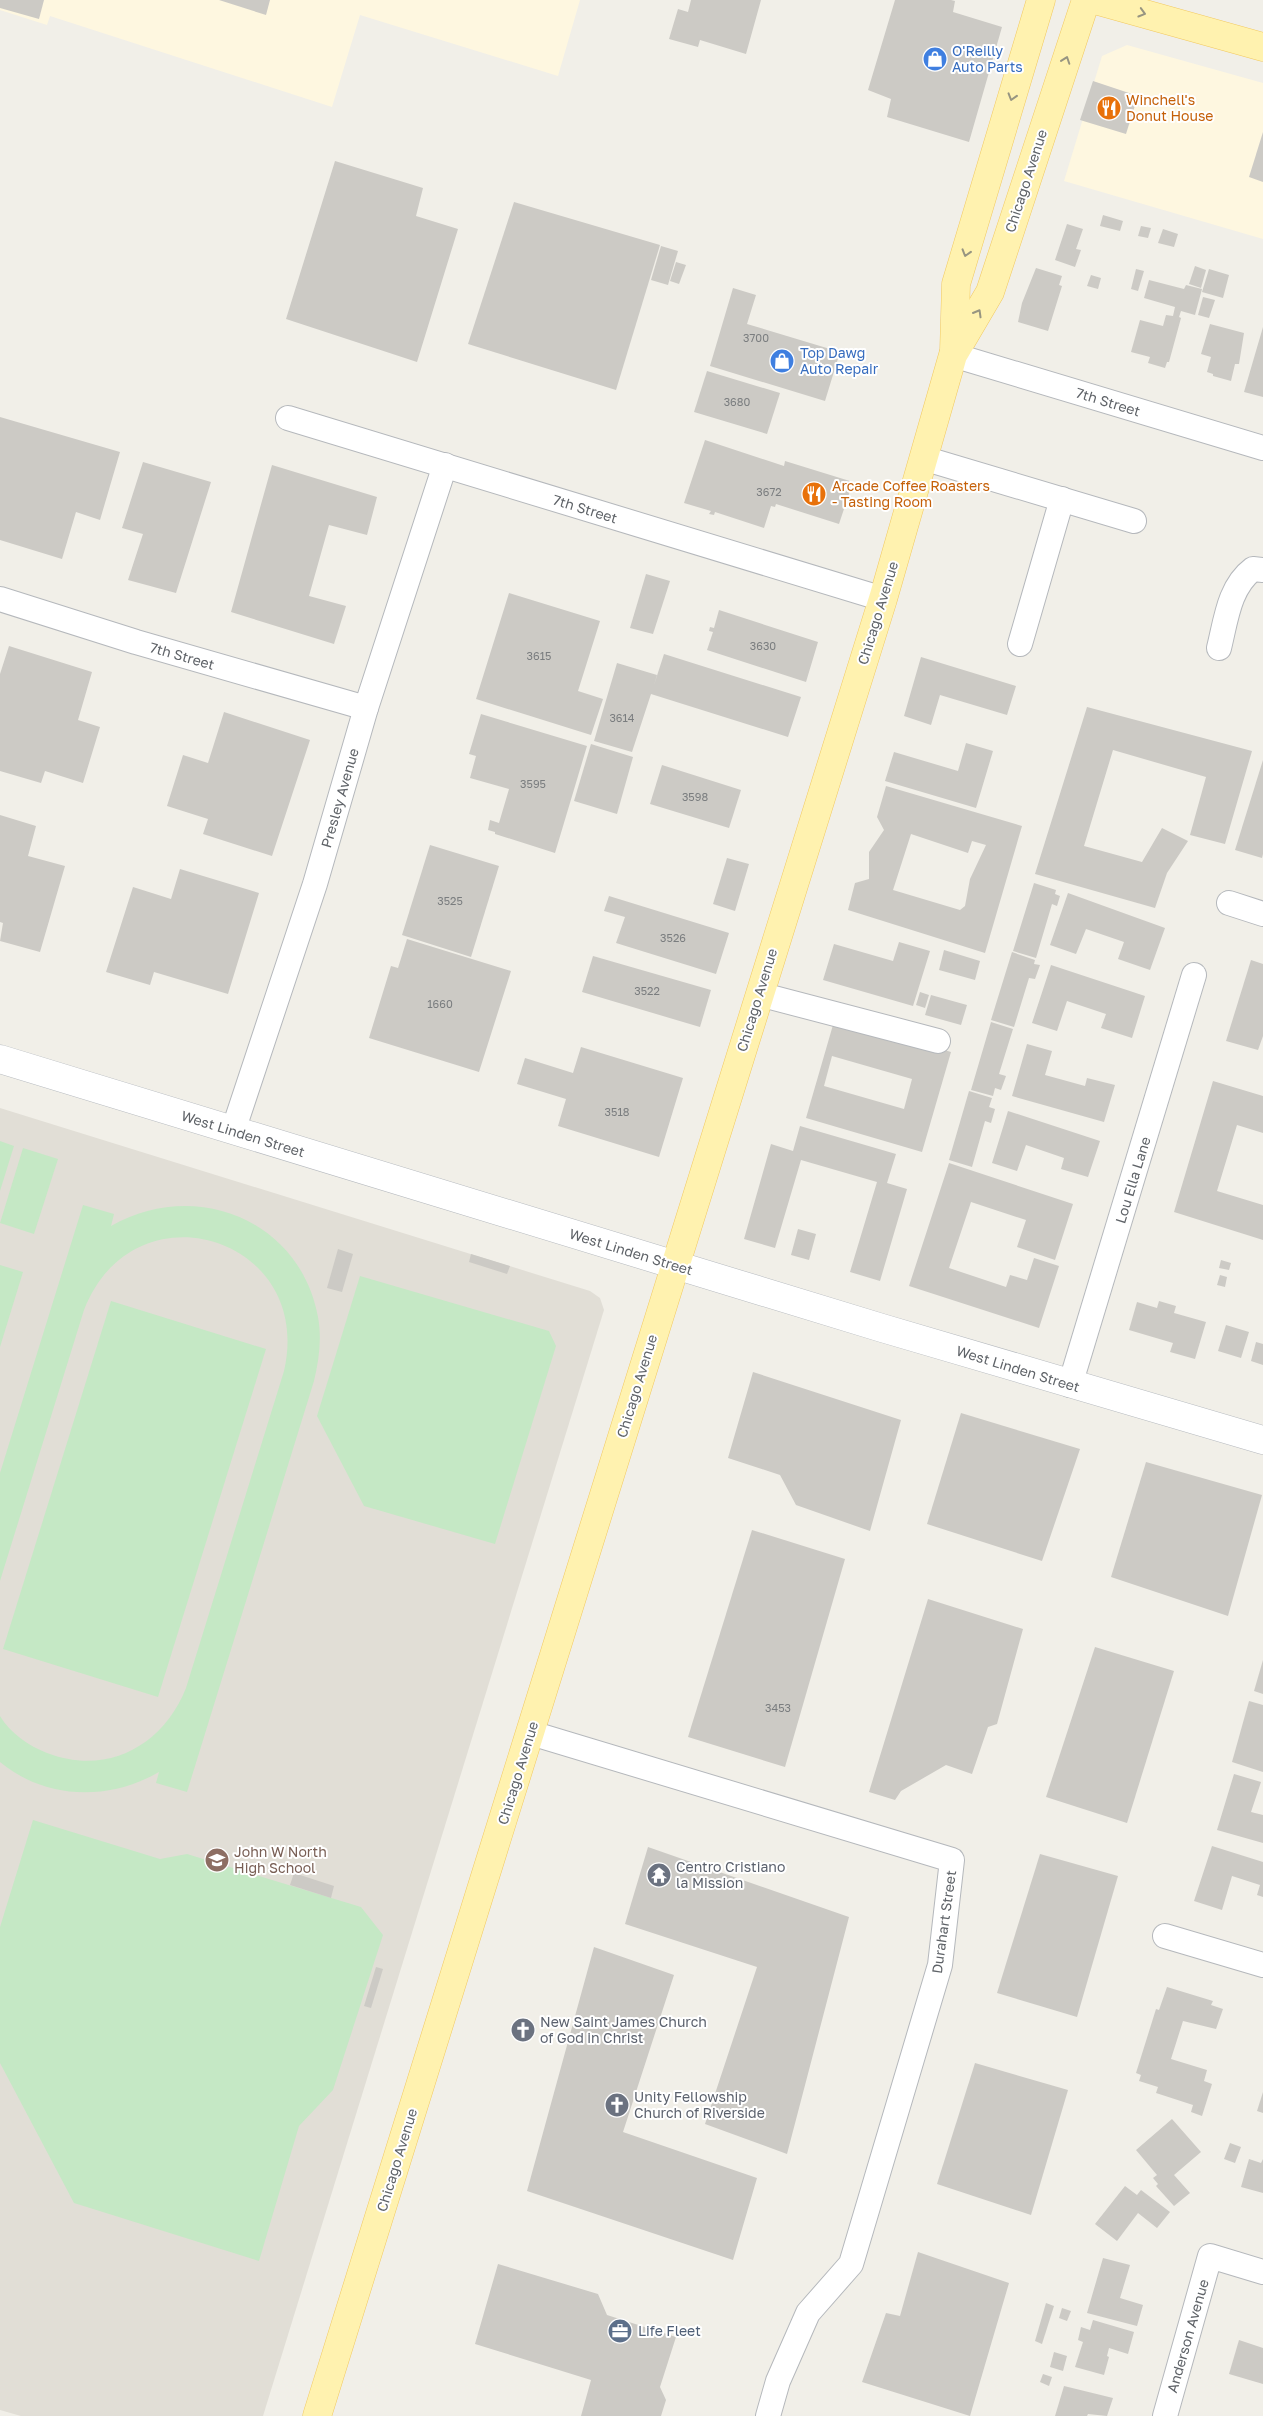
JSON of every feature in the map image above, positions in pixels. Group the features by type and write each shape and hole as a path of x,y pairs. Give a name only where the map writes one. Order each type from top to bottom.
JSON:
{"main road":[{"name":"Chicago Avenue","path":"317,2416 531,1733 674,1265 882,599 953,355 956,284 1041,0"},
{"name":"Chicago Avenue","path":"953,355 990,292 1086,0"},
{"path":"1095,0 1263,47"},
{"name":"West Linden Street","path":"0,1059 1070,1385 1263,1440"}],"street":[{"name":"7th Street","path":"953,355 1263,448"},
{"name":"7th Street","path":"288,418 882,599"},
{"path":"923,458 1134,521"},
{"name":"Presley Avenue","path":"234,1131 315,884 366,708 445,465"},
{"path":"1020,644 1062,500"},
{"path":"1219,648 1235,590 1242,577 1252,569 1263,570"},
{"name":"7th Street","path":"0,599 136,642 366,708"},
{"path":"1229,904 1263,914"},
{"name":"Lou Ella Lane","path":"1070,1385 1194,975"},
{"path":"759,994 938,1041"},
{"name":"Durahart Street","path":"531,1733 952,1860 940,1965 851,2264 808,2313 778,2381 768,2416"},
{"path":"1165,1936 1263,1965"},
{"name":"Anderson Avenue","path":"1165,2416 1210,2256 1263,2272"}],"shaded area":[{"path":"0,0 580,0 558,76 360,15 332,107 50,16 47,25 0,10"},
{"path":"1127,45 1263,83 1263,239 1064,181 1102,56"},
{"name":"John W North High School","path":"0,1108 590,1291 600,1298 604,1310 263,2416 21,2416 0,2410"}],"green space":[{"path":"0,1141 14,1146 0,1191"},
{"path":"23,1148 58,1159 34,1234 0,1223"},
{"path":"83,1205 114,1214 111,1226 143,1212 176,1206 208,1208 239,1217 266,1232 290,1255 307,1283 318,1317 319,1349 314,1381 187,1792 156,1783 159,1772 120,1788 99,1792 57,1790 37,1784 18,1775 0,1762 0,1716 15,1733 27,1743 40,1750 69,1759 91,1761 111,1758 130,1751 148,1740 163,1726 176,1708 186,1688 284,1371 286,1325 273,1287 248,1259 214,1242 177,1237 141,1246 108,1270 84,1310 0,1581 0,1473"},
{"path":"0,1265 23,1272 0,1347"},
{"path":"360,1276 549,1331 556,1346 495,1544 364,1506 317,1416"},
{"path":"111,1301 266,1349 158,1697 3,1649"},
{"path":"33,1820 160,1859 187,1854 361,1907 383,1935 333,2090 299,2126 259,2261 74,2203 0,2063 0,1927"}],"building":[{"path":"0,0 44,0 39,19 0,8"},
{"path":"219,0 270,0 266,15"},
{"path":"691,0 761,0 746,54 700,40 698,47 669,39 678,9 688,12"},
{"name":"O'Reilly Auto Parts","path":"895,0 955,1 953,12 1002,27 969,142 887,117 891,99 868,90"},
{"name":"Winchell's Donut House","path":"1093,81 1138,96 1126,134 1080,120"},
{"path":"1263,132 1263,182 1249,177"},
{"path":"335,161 423,188 416,216 458,229 417,362 286,319"},
{"path":"514,202 660,245 616,390 468,344"},
{"path":"1103,215 1123,221 1120,231 1100,226"},
{"path":"1067,224 1083,229 1076,249 1081,250 1075,267 1055,260"},
{"path":"1141,226 1151,228 1148,238 1138,236"},
{"path":"1163,229 1178,234 1174,247 1158,243"},
{"path":"661,246 678,251 668,285 651,280"},
{"path":"676,262 686,265 679,284 670,281"},
{"path":"1195,266 1206,270 1201,288 1189,284"},
{"path":"1036,268 1062,276 1059,285 1062,286 1048,331 1018,322 1022,303"},
{"path":"1136,269 1144,271 1138,291 1131,289"},
{"path":"1209,269 1229,275 1223,298 1202,292"},
{"path":"1091,275 1101,278 1098,289 1087,286"},
{"path":"1149,280 1184,289 1186,285 1202,289 1195,315 1181,311 1179,317 1181,318 1169,362 1167,362 1165,368 1148,363 1150,357 1131,352 1140,320 1163,326 1166,315 1173,316 1175,307 1144,298"},
{"path":"733,288 756,295 747,324 840,352 825,401 710,366"},
{"path":"1203,297 1215,300 1209,318 1198,315"},
{"path":"1210,324 1244,333 1239,364 1235,364 1231,381 1213,376 1213,374 1207,372 1211,357 1201,354"},
{"path":"1263,327 1263,397 1244,392"},
{"path":"707,371 780,393 767,434 694,412"},
{"path":"0,417 120,452 100,520 76,512 62,559 0,540"},
{"path":"705,440 784,466 785,461 853,482 839,524 776,504 775,507 771,506 764,528 715,512 714,515 709,514 711,511 684,503"},
{"path":"143,462 211,482 176,593 128,580 143,534 122,528"},
{"path":"272,465 377,497 367,535 329,525 309,596 346,606 334,644 231,612"},
{"path":"646,574 670,581 653,634 630,628"},
{"path":"509,593 600,621 578,691 603,699 591,735 476,699"},
{"path":"719,610 818,642 806,682 707,650 713,632 709,631 710,627 714,628"},
{"path":"9,646 92,672 78,720 100,727 83,783 45,771 41,783 0,771 0,674"},
{"path":"664,654 801,697 788,737 651,694 632,752 594,741 617,663 657,675 654,685"},
{"path":"921,657 1016,686 1007,715 940,695 931,725 904,716"},
{"path":"1087,707 1252,751 1225,844 1190,835 1206,777 1113,750 1084,846 1142,862 1162,828 1188,841 1167,873 1155,908 1035,874"},
{"path":"224,712 310,740 272,856 203,834 208,819 167,806 183,755 208,763"},
{"path":"481,714 587,746 555,853 495,834 495,832 488,830 490,820 499,823 509,789 470,778 476,756 469,754"},
{"path":"966,743 993,751 976,808 885,781 894,752 958,771"},
{"path":"591,744 633,757 617,814 574,801"},
{"path":"1263,760 1263,854 1262,858 1235,850"},
{"path":"662,765 741,790 729,828 650,804"},
{"path":"886,786 1022,826 985,953 848,910 855,883 869,879 869,852 884,830 877,817","holes":["911,834 968,853 972,841 986,845 970,879 965,906 960,910 893,890"]},
{"path":"0,815 36,826 28,856 65,866 40,952 0,941 3,923 0,922"},
{"path":"430,845 499,866 471,957 402,935"},
{"path":"727,858 749,864 735,911 713,904"},
{"path":"180,869 259,893 228,994 154,972 150,985 106,972 133,887 171,899"},
{"path":"1034,883 1056,890 1055,894 1060,896 1057,906 1052,904 1036,958 1013,951"},
{"path":"1068,893 1165,928 1150,970 1118,959 1124,942 1086,929 1076,954 1050,945"},
{"path":"609,896 729,933 716,974 616,943 625,917 604,911"},
{"path":"407,939 511,971 479,1072 369,1038 391,966 398,968"},
{"path":"899,942 930,951 913,1006 823,980 834,944 893,961"},
{"path":"944,950 980,961 975,980 939,970"},
{"path":"1012,952 1035,960 1034,964 1040,965 1035,979 1029,978 1014,1027 991,1020"},
{"path":"593,956 711,990 700,1027 582,992"},
{"path":"1251,960 1263,964 1263,1036 1258,1050 1226,1041"},
{"path":"1051,965 1145,996 1132,1038 1101,1028 1106,1014 1067,1001 1057,1031 1032,1023"},
{"path":"920,992 929,995 925,1008 916,1005"},
{"path":"931,995 967,1005 961,1025 925,1015"},
{"path":"835,1018 951,1052 922,1152 806,1118","holes":["832,1056 912,1079 904,1109 824,1086"]},
{"path":"991,1022 1013,1029 999,1074 1006,1076 1001,1090 995,1088 993,1096 971,1090"},
{"path":"1027,1044 1052,1051 1045,1075 1085,1086 1087,1078 1115,1085 1104,1122 1012,1096"},
{"path":"581,1047 683,1078 659,1157 558,1126 566,1099 517,1084 525,1058 573,1073"},
{"path":"1213,1081 1263,1096 1263,1133 1237,1125 1217,1191 1263,1205 1263,1240 1174,1212"},
{"path":"969,1091 992,1098 989,1107 995,1109 991,1123 985,1121 972,1167 949,1160"},
{"path":"1008,1111 1100,1141 1088,1177 1061,1169 1064,1158 1026,1145 1017,1171 992,1163"},
{"path":"800,1126 896,1154 887,1183 907,1189 880,1281 850,1272 877,1182 801,1160 775,1248 744,1239 771,1144 793,1151"},
{"path":"949,1163 1073,1204 1055,1260 1017,1247 1026,1220 971,1202 949,1268 1006,1287 1010,1275 1027,1280 1034,1258 1059,1266 1039,1328 909,1286"},
{"path":"798,1229 816,1234 809,1260 791,1255"},
{"path":"338,1249 353,1254 342,1292 327,1288"},
{"path":"471,1254 510,1266 507,1274 469,1262"},
{"path":"1221,1260 1231,1263 1229,1270 1219,1268"},
{"path":"1220,1275 1227,1277 1225,1287 1217,1285"},
{"path":"1159,1301 1176,1306 1174,1313 1206,1322 1195,1359 1170,1352 1173,1343 1129,1330 1137,1302 1157,1308"},
{"path":"1226,1325 1249,1332 1241,1358 1218,1351"},
{"path":"1256,1342 1263,1344 1263,1365 1251,1361"},
{"path":"753,1372 901,1420 870,1531 796,1505 780,1475 728,1458"},
{"path":"961,1413 1080,1449 1042,1561 927,1524"},
{"path":"1146,1462 1262,1495 1228,1616 1111,1577"},
{"path":"752,1530 845,1559 785,1767 688,1737"},
{"path":"928,1599 1023,1629 997,1724 988,1727 972,1774 946,1765 901,1791 895,1800 869,1792"},
{"path":"1095,1647 1174,1671 1127,1823 1046,1797"},
{"path":"1263,1660 1263,1694 1254,1691"},
{"path":"1249,1701 1263,1705 1263,1772 1232,1762"},
{"path":"1234,1774 1261,1782 1251,1812 1263,1815 1263,1843 1217,1830"},
{"path":"1212,1846 1263,1862 1263,1897 1257,1895 1260,1885 1232,1876 1222,1910 1194,1901"},
{"path":"648,1847 849,1917 787,2154 705,2124 757,1967 625,1924"},
{"path":"1040,1854 1118,1876 1077,2017 997,1993"},
{"name":"John W North High School","path":"294,1873 334,1886 331,1898 290,1885"},
{"path":"594,1947 674,1975 623,2132 757,2178 733,2260 527,2191"},
{"path":"376,1967 383,1969 371,2008 364,2006"},
{"path":"1167,1987 1213,2001 1211,2005 1223,2009 1216,2029 1183,2021 1171,2059 1207,2070 1204,2081 1212,2084 1202,2116 1191,2112 1193,2105 1156,2093 1158,2087 1139,2081 1141,2075 1136,2073 1156,2009 1159,2010"},
{"path":"975,2063 1068,2090 1031,2215 937,2184"},
{"path":"1263,2092 1263,2113 1257,2111"},
{"path":"1172,2119 1201,2152 1174,2175 1190,2193 1174,2206 1156,2186 1158,2184 1153,2178 1157,2175 1136,2150"},
{"path":"1230,2143 1241,2147 1235,2163 1224,2159"},
{"path":"1249,2159 1261,2163 1263,2159 1263,2193 1241,2187"},
{"path":"1125,2186 1137,2195 1141,2190 1170,2212 1157,2228 1138,2213 1117,2241 1095,2224"},
{"path":"918,2252 1009,2283 970,2416 862,2382 886,2313 900,2316"},
{"path":"1103,2258 1130,2265 1120,2298 1143,2305 1137,2326 1087,2313"},
{"path":"498,2264 598,2294 607,2315 676,2337 660,2387 666,2400 661,2416 581,2416 591,2380 475,2344"},
{"path":"1046,2303 1054,2306 1042,2344 1035,2341"},
{"path":"1062,2308 1071,2311 1067,2321 1059,2318"},
{"path":"1093,2320 1134,2332 1128,2354 1109,2348 1107,2356 1109,2357 1104,2375 1075,2367 1083,2342 1078,2340 1081,2327 1090,2330"},
{"path":"1239,2340 1263,2348 1263,2384 1229,2374"},
{"path":"1054,2352 1067,2356 1063,2371 1050,2367"},
{"path":"1043,2374 1052,2377 1049,2386 1040,2382"},
{"path":"1064,2386 1113,2398 1107,2416 1088,2414 1087,2416 1055,2416"}],"place":[{"name":"O'Reilly Auto Parts","path":"935,59"},
{"name":"Winchell's Donut House","path":"1109,108"},
{"name":"Top Dawg Auto Repair","path":"782,361"},
{"name":"Arcade Coffee Roasters - Tasting Room","path":"814,494"},
{"name":"John W North High School","path":"217,1860"},
{"name":"Centro Cristiano la Mission","path":"659,1875"},
{"name":"New Saint James Church of God in Christ","path":"523,2030"},
{"name":"Unity Fellowship Church of Riverside","path":"617,2105"},
{"name":"Life Fleet","path":"620,2331"}]}
